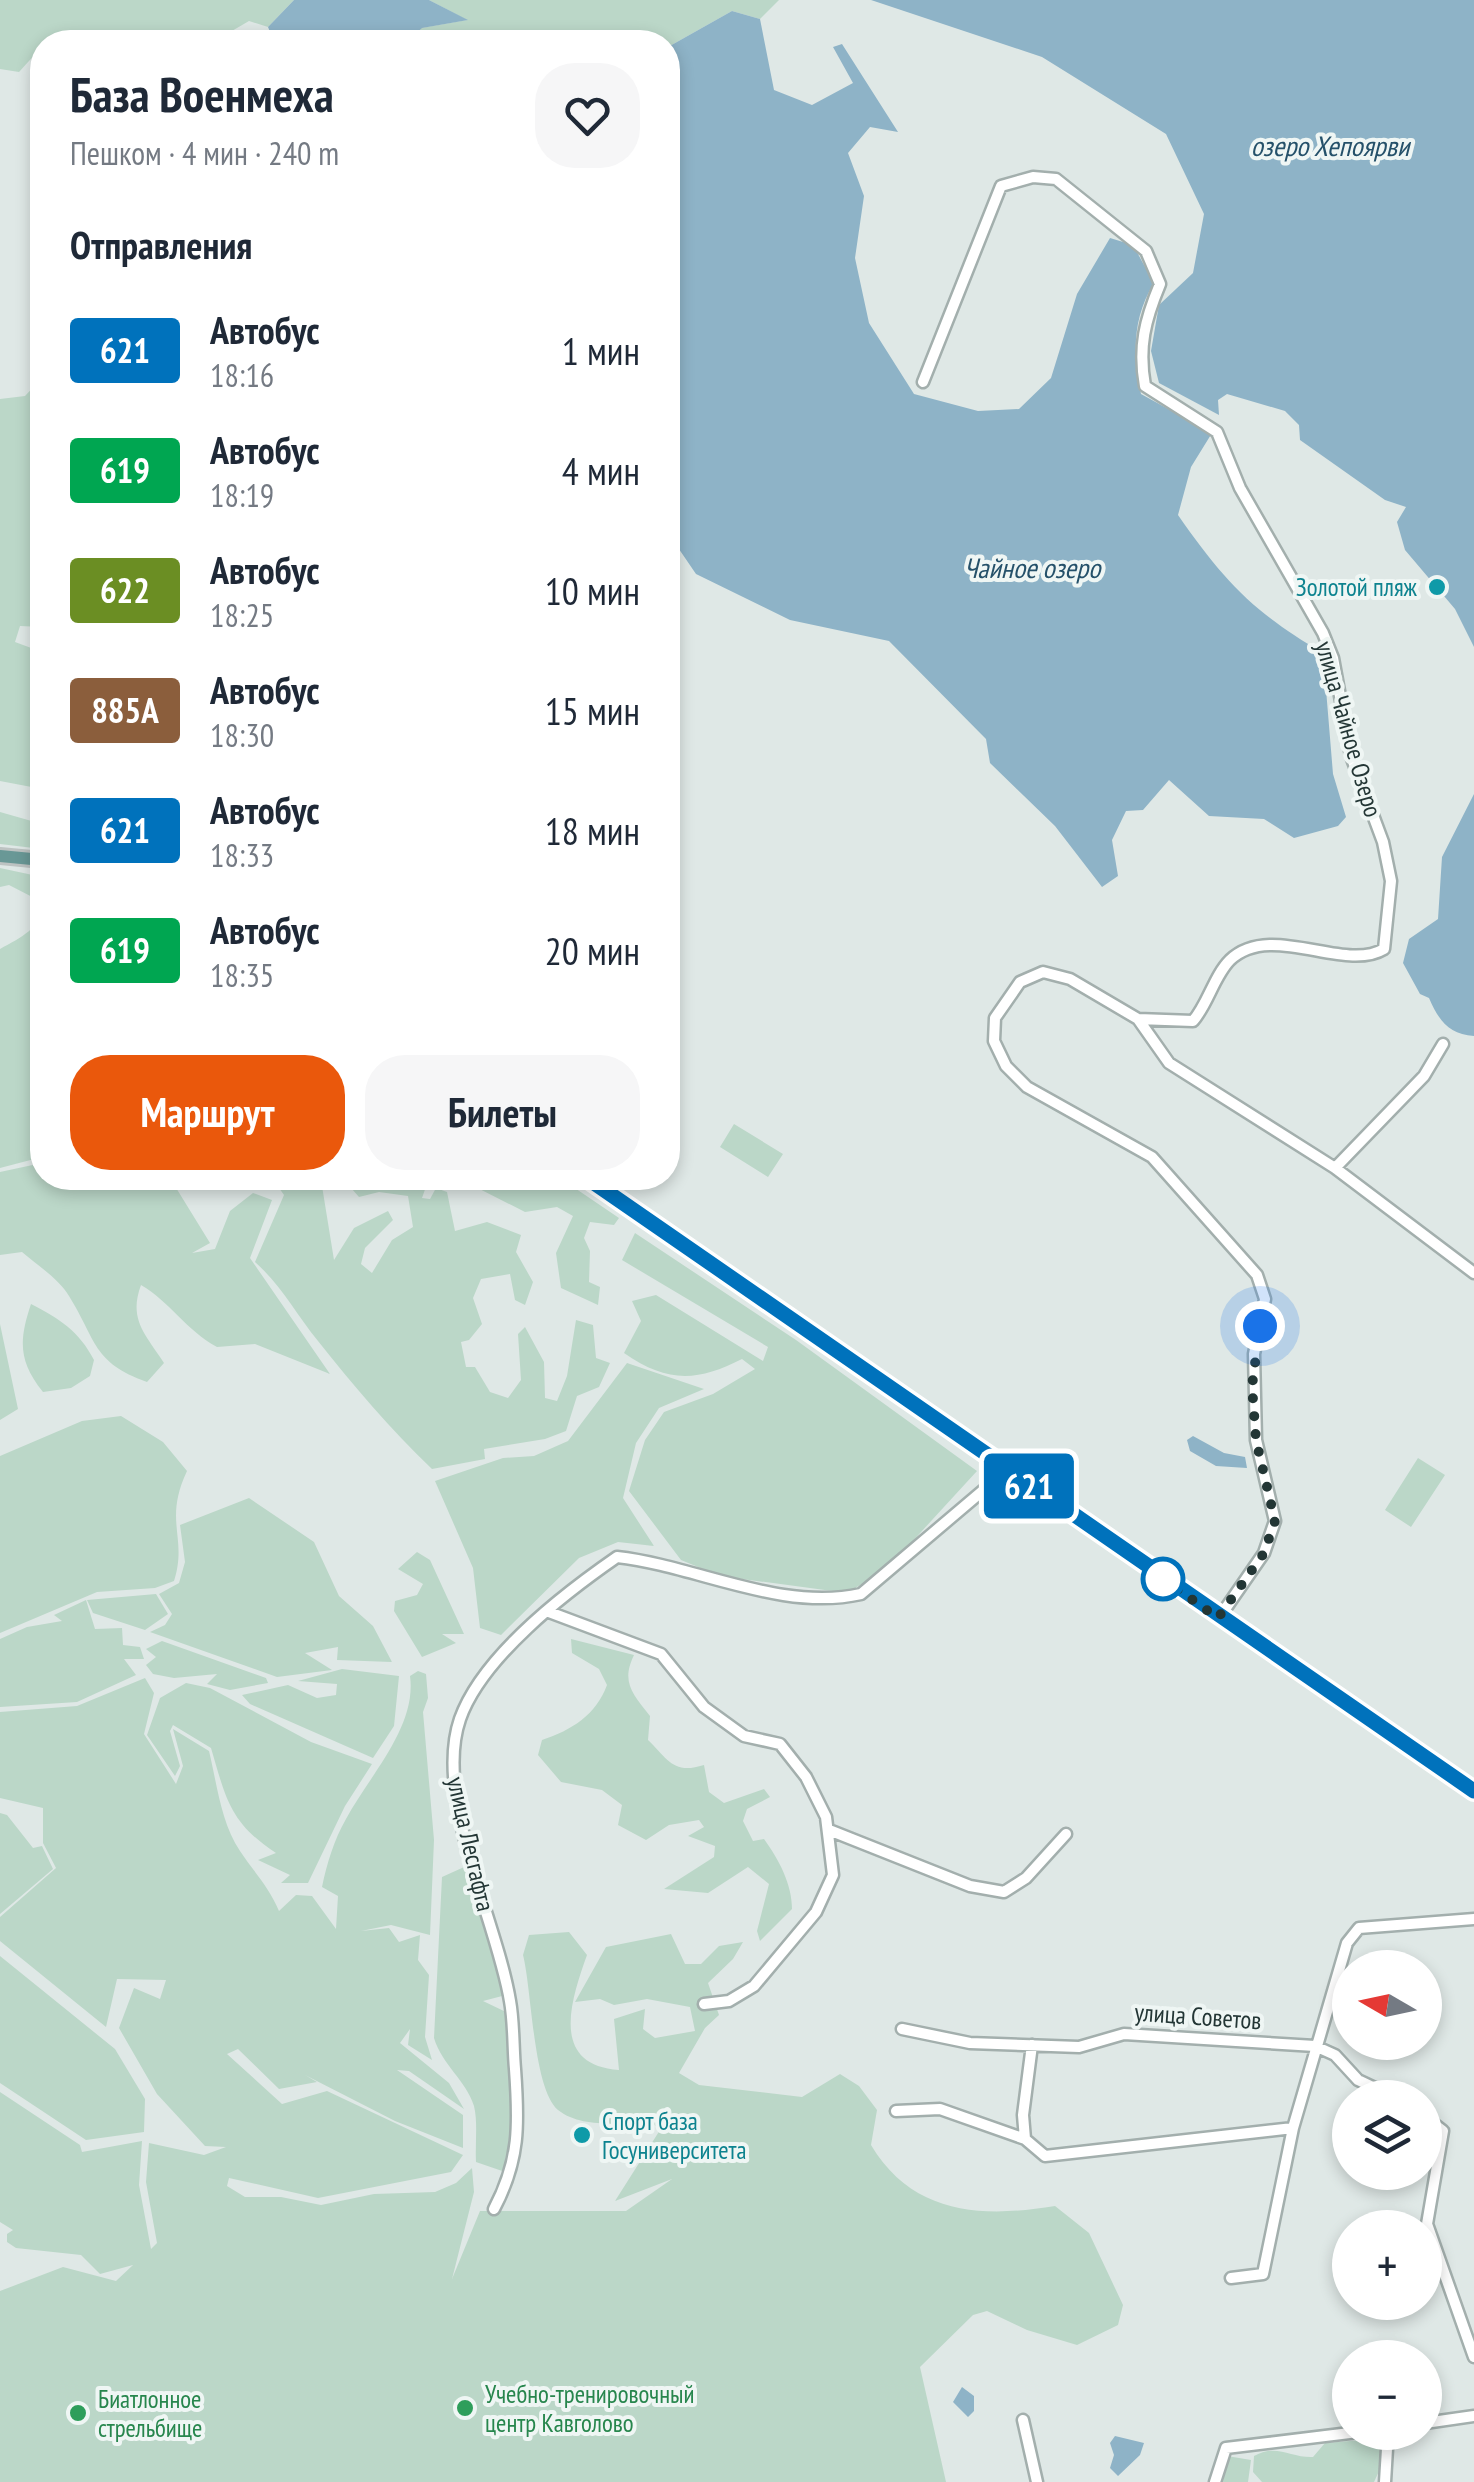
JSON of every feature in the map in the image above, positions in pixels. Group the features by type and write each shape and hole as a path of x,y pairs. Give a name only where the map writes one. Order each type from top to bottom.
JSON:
{"main road":[{"path":"0,856 30,859"},
{"path":"604,1190 1218,1618 1474,1791"}],"street":[{"name":"улица Чайное Озеро","path":"922,382 1001,186 1032,177 1056,179 1146,251 1160,284 1139,353 1145,386 1218,432 1240,488 1333,658 1351,756 1383,842 1391,881 1384,949 1376,954 1263,945 1229,961 1193,1021 1138,1019"},
{"path":"1218,1618 1264,1553 1275,1521 1256,1440 1254,1354 1266,1299 1258,1275 1152,1157 1027,1087 1006,1066 994,1041 995,1018 1004,1002 1020,982 1043,972 1070,979 1138,1019 1169,1063 1335,1168 1474,1273"},
{"path":"1335,1168 1424,1076 1443,1044"},
{"name":"улица Лесгафта","path":"494,2209 512,2175 518,2123 510,2000 468,1847 453,1771 460,1720 478,1686 548,1612 617,1557 801,1598 834,1600 861,1594 1006,1470"},
{"path":"548,1612 647,1646 661,1654 704,1707 744,1736 780,1744 806,1777 829,1830 832,1875 816,1912 754,1986 729,2001 704,2004"},
{"path":"829,1830 970,1886 1004,1892 1026,1878 1066,1834"},
{"path":"1230,2278 1263,2274 1293,2128 1346,1943 1359,1928 1474,1919"},
{"name":"улица Советов","path":"902,2029 950,2040 1079,2047 1124,2034 1315,2046"},
{"path":"1025,2138 1032,2045"},
{"path":"1315,2046 1335,2055 1358,2080"},
{"path":"896,2112 940,2108 1025,2138 1046,2156 1293,2128"},
{"path":"1432,2190 1427,2224 1474,2357"},
{"path":"1442,2421 1474,2416"},
{"path":"1023,2420 1037,2482"},
{"path":"1216,2482 1226,2448 1332,2436"},
{"path":"1385,2482 1387,2450"}],"green space":[{"path":"0,0 294,0 268,27 249,21 234,30 30,30 30,60 19,72 0,69"},
{"path":"429,0 779,0 760,19 732,11 680,40 680,30 419,30 467,20"},
{"path":"30,391 30,626 20,626 15,642 30,648 30,787 0,781 0,399 25,396"},
{"path":"0,812 30,821 30,848 0,844"},
{"path":"0,868 30,874 30,896 9,885 0,887"},
{"path":"30,930 30,1160 0,1168 0,949"},
{"path":"734,1124 783,1154 768,1177 720,1147"},
{"path":"30,1166 30,1190 177,1190 210,1243 192,1253 215,1249 230,1211 253,1193 272,1200 250,1258 330,1374 255,1344 217,1347 141,1285 138,1318 164,1363 147,1382 129,1374 98,1348 69,1296 54,1278 22,1252 0,1255 0,1172"},
{"path":"280,1190 323,1190 334,1260 354,1228 388,1211 393,1220 365,1248 361,1264 372,1273 392,1240 413,1227 408,1196 379,1192 359,1197 353,1190 425,1190 422,1198 430,1199 435,1190 442,1190 447,1192 455,1231 487,1222 521,1235 516,1252 533,1282 525,1305 515,1300 510,1274 481,1279 473,1298 482,1324 469,1340 461,1342 466,1367 475,1367 490,1392 508,1398 521,1380 518,1334 525,1327 544,1362 545,1398 557,1401 567,1376 576,1320 593,1325 596,1358 610,1363 599,1387 577,1396 566,1431 545,1439 484,1449 485,1459 432,1469 358,1390 255,1262 284,1195"},
{"path":"482,1190 578,1190 619,1218 614,1225 590,1222 584,1238 590,1251 589,1282 600,1287 598,1305 561,1288 556,1253 573,1216 557,1207 525,1212"},
{"path":"635,1233 796,1340 977,1471 888,1568 847,1593 720,1576 681,1560 629,1491 645,1440 664,1412 713,1394 755,1369 742,1359 711,1372 682,1376 640,1363 624,1353 641,1321 632,1301 656,1295 763,1361 768,1347 622,1260"},
{"path":"31,1304 60,1321 82,1341 94,1360 90,1376 71,1388 43,1392 29,1370 23,1350"},
{"path":"0,1324 18,1409 0,1420"},
{"path":"627,1363 704,1389 659,1408 636,1443 623,1498 654,1546 618,1542 579,1558 501,1635 480,1628 473,1568 435,1481 503,1458 534,1456 568,1441"},
{"path":"121,1416 163,1442 187,1471 177,1504 179,1552 174,1581 155,1588 97,1592 0,1633 0,1456 82,1421"},
{"path":"1418,1458 1445,1475 1411,1527 1385,1510"},
{"path":"249,1498 314,1542 339,1596 373,1626 392,1662 337,1660 338,1647 305,1653 332,1670 277,1677 150,1632 165,1625 172,1614 159,1594 179,1583 185,1562 180,1525"},
{"path":"417,1552 430,1560 464,1634 442,1634 456,1643 422,1657 394,1611 395,1601 417,1595 423,1584 398,1569"},
{"path":"156,1594 168,1614 145,1630 93,1613 87,1600"},
{"path":"86,1600 95,1629 122,1628 123,1645 140,1647 144,1659 124,1659 136,1675 77,1702 0,1707 0,1639 27,1627 62,1621 54,1615"},
{"path":"571,1639 634,1655 629,1680 650,1716 648,1740 672,1763 685,1768 704,1765 709,1792 724,1803 764,1789 770,1797 747,1809 743,1821 753,1841 764,1839 779,1864 790,1890 792,1909 760,1941 757,1931 769,1884 748,1867 708,1893 664,1889 714,1857 715,1846 688,1836 704,1827 699,1820 669,1825 646,1840 618,1825 622,1805 602,1790 561,1782 538,1755 542,1740 582,1720 607,1685 599,1669 572,1653"},
{"path":"162,1641 266,1678 268,1683 230,1690 207,1684 217,1674 174,1678 153,1674 146,1665 156,1657 146,1649"},
{"path":"342,1669 399,1676 394,1726 373,1758 250,1704 242,1695 288,1685 317,1698 336,1695 337,1684 298,1681"},
{"path":"418,1671 426,1674 428,1698 423,1712 434,1840 430,1935 391,1925 361,1931 389,1928 399,1942 420,1935 418,1960 429,1975 425,2037 432,2060 408,2045 410,2029 400,2043 449,2083 464,2109 409,2071 397,2070 463,2115 463,2148 395,2121 305,2075 317,2082 279,2089 238,2049 227,2054 282,2104 327,2091 463,2155 451,2172 318,2198 229,2178 227,2186 245,2197 281,2197 321,2205 374,2194 435,2192 456,2183 472,2168 474,2192 452,2279 480,2211 626,2211 672,2179 615,2201 660,2130 650,2121 622,2114 612,2124 577,2119 558,2110 550,2099 538,2061 523,1955 529,1935 569,1932 587,1955 572,2010 574,2043 582,2056 597,2065 619,2070 614,2019 645,2009 643,2029 655,2038 695,2031 690,2007 647,1999 614,2005 600,1999 575,2002 606,1947 671,1934 685,1964 701,1964 719,1946 743,1942 733,1959 708,1983 719,2015 705,2028 679,2073 699,2085 802,2097 840,2074 859,2086 877,2110 871,2145 907,2186 951,2206 976,2210 1055,2206 1089,2233 1123,2305 1118,2325 1077,2345 1027,2330 987,2311 973,2315 920,2367 946,2482 0,2482 0,2291 63,2267 116,2281 133,2265 100,2274 81,2255 16,2248 7,2242 7,2234 13,2230 0,2222 0,2092 80,2145 82,2152 142,2141 139,2185 151,2249 157,2243 146,2182 149,2143 204,2155 226,2147 205,2146 157,2094 119,2028 134,1988 160,1999 166,1980 117,1979 106,2027 0,1941 0,1917 56,1868 43,1843 43,1808 0,1798 0,1712 77,1706 145,1678 154,1693 144,1734 176,1784 183,1766 173,1729 209,1751 228,1828 279,1911 296,1895 312,1896 336,1929 338,1896 322,1887 329,1860 346,1819 399,1732 410,1695 410,1676"},
{"path":"186,1683 210,1688 311,1742 372,1764 345,1806 308,1883 281,1883 290,1875 258,1860 276,1853 239,1820 221,1782 211,1748 173,1725 170,1731 180,1766 175,1776 147,1735 160,1698"},
{"path":"0,1813 7,1815 33,1848 42,1846 53,1869 0,1914"},
{"path":"473,1863 491,1912 506,1995 483,2001 508,2013 516,2107 508,2173 476,2162 474,2106 434,2038 442,1877"},
{"path":"0,1956 115,2049 145,2099 144,2132 86,2140 0,2083"},
{"path":"1332,2442 1332,2450 1382,2450 1386,2456 1374,2482 1262,2482 1253,2472 1254,2456 1262,2452 1313,2457 1325,2443"},
{"path":"1227,2456 1251,2460 1248,2482 1223,2482"}],"water":[{"path":"294,0 429,0 468,20 420,30 268,27"},
{"name":"озеро Хепоярви","path":"871,0 1474,0 1474,647 1455,609 1405,550 1397,522 1406,507 1385,500 1300,440 1299,425 1285,411 1227,394 1218,400 1219,415 1159,383 1151,351 1159,305 1193,273 1204,214 1166,134 1042,57"},
{"name":"Чайное озеро","path":"732,11 760,19 774,90 812,105 853,83 833,47 842,44 898,132 870,127 848,153 864,196 855,258 869,323 914,394 978,411 1019,409 1051,378 1077,294 1110,238 1133,245 1154,283 1136,337 1141,394 1212,433 1191,467 1178,515 1242,594 1278,624 1323,653 1333,774 1346,817 1338,826 1294,838 1264,819 1209,816 1169,780 1143,810 1126,811 1112,840 1118,876 1102,887 1055,826 990,763 986,739 889,641 790,620 696,574 680,551 680,40"},
{"path":"1474,794 1474,1036 1446,1025 1429,998 1420,994 1403,963 1409,939 1438,919 1442,857"},
{"path":"1193,1436 1224,1453 1245,1457 1247,1468 1216,1466 1190,1451 1187,1440"},
{"path":"962,2387 974,2396 974,2411 968,2417 953,2402"},
{"path":"1115,2436 1144,2443 1140,2455 1118,2476 1110,2468 1114,2455 1110,2443"}],"bus line":[{"name":"621","path":"604,1190 1254,1643 1474,1791"}],"place":[{"name":"Золотой пляж","path":"1437,587"},
{"name":"Спорт база Госуниверситета","path":"582,2135"},
{"name":"Учебно-тренировочный центр Кавголово","path":"465,2408"},
{"name":"Биатлонное стрельбище","path":"78,2413"}],"route":[{"path":"1163,1579 1218,1618 1269,1542 1275,1515 1256,1440 1252,1386 1260,1326"}]}
